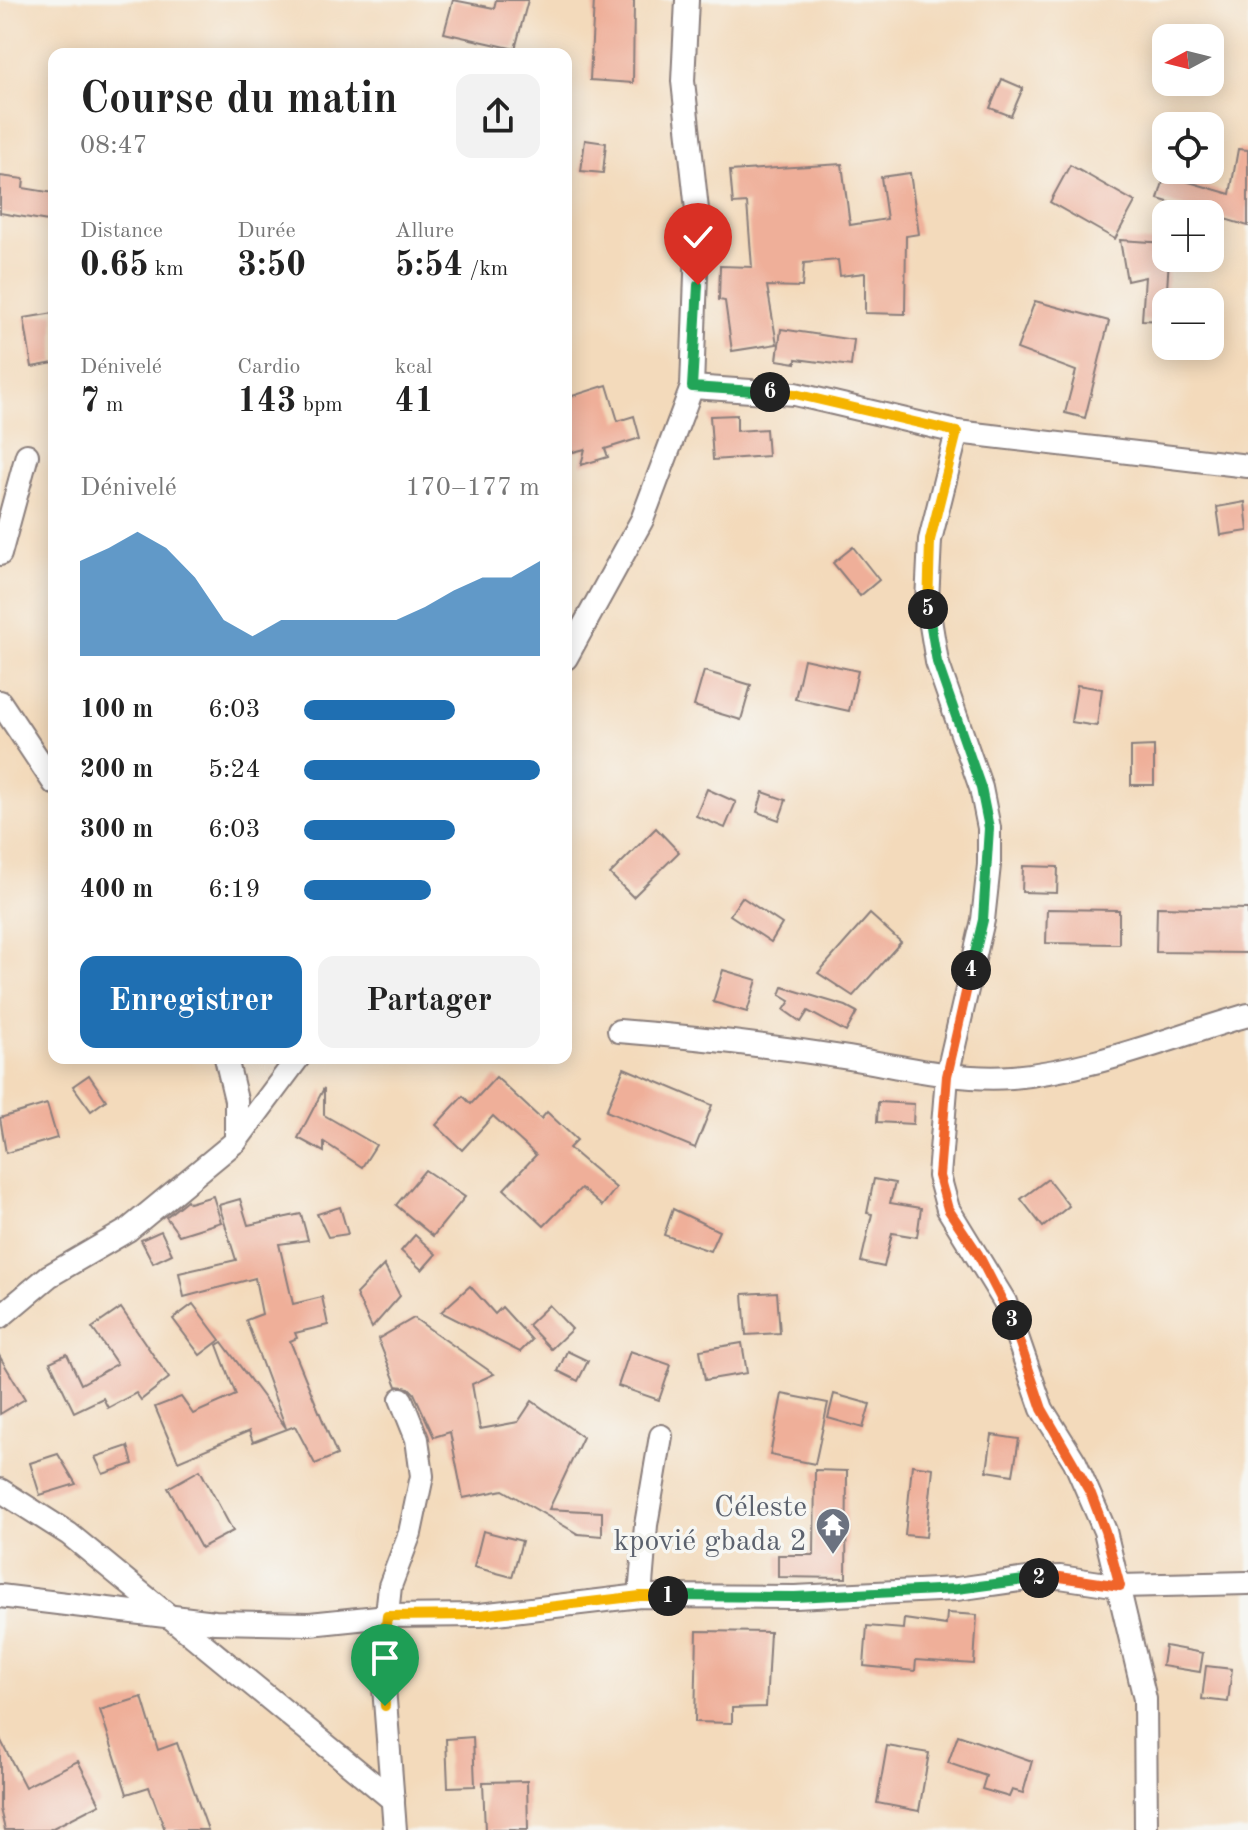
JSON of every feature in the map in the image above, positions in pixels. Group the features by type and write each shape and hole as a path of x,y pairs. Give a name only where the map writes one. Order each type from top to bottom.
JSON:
{"street":[{"path":"572,647 642,520 692,387 698,219 683,81 687,0"},
{"path":"692,387 795,394 957,432 1248,466"},
{"path":"957,432 930,540 927,601 937,662 981,788 989,828 989,865 983,920 947,1076 939,1176 948,1209 1005,1302 1042,1409 1075,1462 1101,1519 1120,1586 1145,1699 1146,1830"},
{"path":"0,554 27,455"},
{"path":"0,702 48,774"},
{"path":"619,1031 784,1048 947,1076 1011,1077 1061,1070 1248,1015"},
{"path":"227,1064 236,1100 236,1141"},
{"path":"0,1317 49,1276 128,1230 236,1141 294,1064"},
{"path":"395,1830 382,1661 390,1586 410,1533 422,1476 417,1439 401,1399"},
{"path":"640,1596 646,1525 661,1436"},
{"path":"0,1490 69,1534 166,1617 197,1637 393,1800"},
{"path":"0,1596 166,1617 310,1624 387,1616 495,1613 640,1596 795,1597 957,1589 1060,1577 1120,1586 1248,1583"}],"building":[{"path":"453,0 494,8 496,0 528,0 515,48 444,33"},
{"path":"594,0 634,0 633,83 590,80"},
{"path":"1002,79 1023,88 1011,116 990,108"},
{"path":"585,140 606,143 603,173 581,171"},
{"path":"1238,149 1248,150 1248,226 1224,219 1224,200 1158,199 1162,184 1196,184 1230,194"},
{"path":"842,164 850,225 887,219 881,177 910,173 919,234 906,236 905,314 865,313 865,273 840,276 838,260 804,263 802,287 767,286 777,344 732,351 725,301 719,300 720,266 752,267 747,203 733,204 730,171"},
{"path":"1070,165 1135,202 1115,239 1050,202"},
{"path":"0,176 24,179 23,188 48,192 48,221 0,213"},
{"path":"1120,240 1152,242 1152,272 1168,272 1167,288 1152,288 1152,320 1142,320 1145,277 1127,281"},
{"path":"1035,301 1109,321 1085,418 1065,413 1076,371 1017,349"},
{"path":"48,314 48,364 32,367 24,318"},
{"path":"781,329 854,340 851,366 796,359 796,363 777,360"},
{"path":"607,385 618,421 634,416 640,438 605,449 608,457 581,465 585,449 572,452 572,396"},
{"path":"737,415 737,431 766,429 768,456 713,460 710,416"},
{"path":"1245,502 1248,531 1221,535 1217,507"},
{"path":"853,547 879,580 860,596 833,563"},
{"path":"804,659 858,671 849,711 795,699"},
{"path":"704,671 751,685 741,720 694,706"},
{"path":"1077,685 1102,689 1097,726 1071,722"},
{"path":"1154,746 1154,785 1131,785 1131,747"},
{"path":"707,789 736,802 725,828 696,816"},
{"path":"763,792 786,800 779,820 757,812"},
{"path":"656,828 679,852 633,897 610,874"},
{"path":"1023,866 1058,867 1057,893 1022,892"},
{"path":"742,897 782,924 771,942 730,915"},
{"path":"1157,907 1248,909 1248,953 1156,952"},
{"path":"1047,909 1119,910 1119,944 1046,943"},
{"path":"870,914 901,942 853,996 818,973"},
{"path":"723,970 757,980 747,1012 713,1002"},
{"path":"783,987 857,1012 846,1032 808,1011 801,1022 784,1010 790,1001 780,995"},
{"path":"624,1068 712,1105 695,1148 606,1111"},
{"path":"89,1075 106,1100 91,1111 73,1086"},
{"path":"496,1077 541,1119 547,1112 577,1140 569,1148 616,1188 602,1206 581,1188 544,1226 504,1189 536,1155 493,1116 462,1150 436,1125 463,1096 471,1104"},
{"path":"324,1088 324,1115 376,1145 362,1167 324,1142 324,1152 298,1138"},
{"path":"878,1102 914,1104 913,1124 877,1122"},
{"path":"47,1104 57,1138 6,1153 0,1118"},
{"path":"425,1170 465,1197 433,1236 396,1205"},
{"path":"874,1179 895,1183 890,1203 921,1208 917,1237 892,1233 884,1267 861,1262 872,1214 867,1213"},
{"path":"1048,1179 1069,1206 1043,1227 1021,1199"},
{"path":"213,1196 221,1222 179,1235 166,1217 187,1200 189,1203"},
{"path":"240,1199 248,1225 301,1214 308,1240 279,1244 293,1304 322,1297 328,1325 295,1333 297,1338 290,1341 337,1455 315,1464 295,1426 253,1442 249,1431 178,1461 155,1407 181,1397 193,1414 236,1395 217,1345 222,1342 286,1428 246,1320 262,1314 255,1278 184,1297 179,1273 236,1260 219,1205"},
{"path":"340,1207 348,1234 328,1237 317,1214"},
{"path":"673,1209 719,1231 710,1251 664,1235"},
{"path":"161,1231 172,1254 153,1263 141,1240"},
{"path":"415,1235 436,1254 422,1270 401,1251"},
{"path":"384,1265 400,1296 372,1328 356,1294"},
{"path":"470,1286 495,1314 502,1307 532,1340 520,1352 441,1312"},
{"path":"777,1292 780,1333 746,1335 743,1294"},
{"path":"193,1304 220,1340 200,1355 173,1319"},
{"path":"549,1305 572,1329 551,1349 528,1325"},
{"path":"121,1308 169,1378 141,1400 136,1393 108,1408 103,1398 74,1412 50,1362 67,1354 81,1384 117,1364 92,1328"},
{"path":"414,1318 494,1374 472,1384 480,1429 518,1422 532,1401 583,1437 549,1509 602,1512 602,1536 578,1534 503,1490 463,1498 450,1432 434,1437 414,1393 409,1388 397,1386 378,1339"},
{"path":"742,1343 747,1373 705,1380 700,1350"},
{"path":"567,1351 588,1361 578,1381 558,1371"},
{"path":"630,1351 671,1365 659,1400 618,1386"},
{"path":"0,1357 25,1399 0,1414"},
{"path":"782,1394 828,1403 815,1464 770,1455"},
{"path":"834,1394 870,1404 863,1428 828,1418"},
{"path":"992,1435 1019,1439 1013,1475 987,1471"},
{"path":"128,1446 133,1464 103,1474 95,1457"},
{"path":"58,1454 76,1484 40,1495 30,1463"},
{"path":"912,1465 933,1468 926,1537 905,1535"},
{"path":"200,1470 233,1531 201,1548 168,1488"},
{"path":"815,1470 847,1471 846,1578 778,1577 778,1555 814,1555"},
{"path":"483,1531 522,1541 512,1577 474,1567"},
{"path":"947,1613 977,1615 974,1664 916,1660 915,1671 864,1666 867,1626 903,1629 904,1619 946,1625"},
{"path":"697,1631 770,1632 766,1707 732,1708 732,1723 695,1722"},
{"path":"1165,1646 1203,1653 1200,1672 1162,1666"},
{"path":"1206,1666 1232,1669 1228,1702 1202,1699"},
{"path":"142,1697 158,1750 177,1743 208,1830 165,1830 149,1787 127,1794 100,1710"},
{"path":"958,1735 1032,1761 1023,1793 1012,1790 1009,1797 982,1789 986,1776 948,1763"},
{"path":"473,1737 475,1786 448,1787 446,1739"},
{"path":"0,1739 25,1787 78,1761 100,1804 49,1830 5,1830 0,1809"},
{"path":"887,1746 929,1753 919,1811 877,1803"},
{"path":"527,1781 528,1830 485,1830 483,1782"}],"place":[{"name":"Céleste kpovié gbada 2","path":"833,1556"}],"route":[{"path":"385,1706 382,1661 387,1616 480,1615 640,1596 795,1597 957,1589 1034,1578 1060,1577 1120,1586 1091,1494 1064,1442 1042,1409 1025,1351 1005,1302 948,1209 939,1176 947,1076 983,920 989,865 989,828 981,788 937,662 927,601 930,540 957,432 795,394 692,387 698,285"}]}
